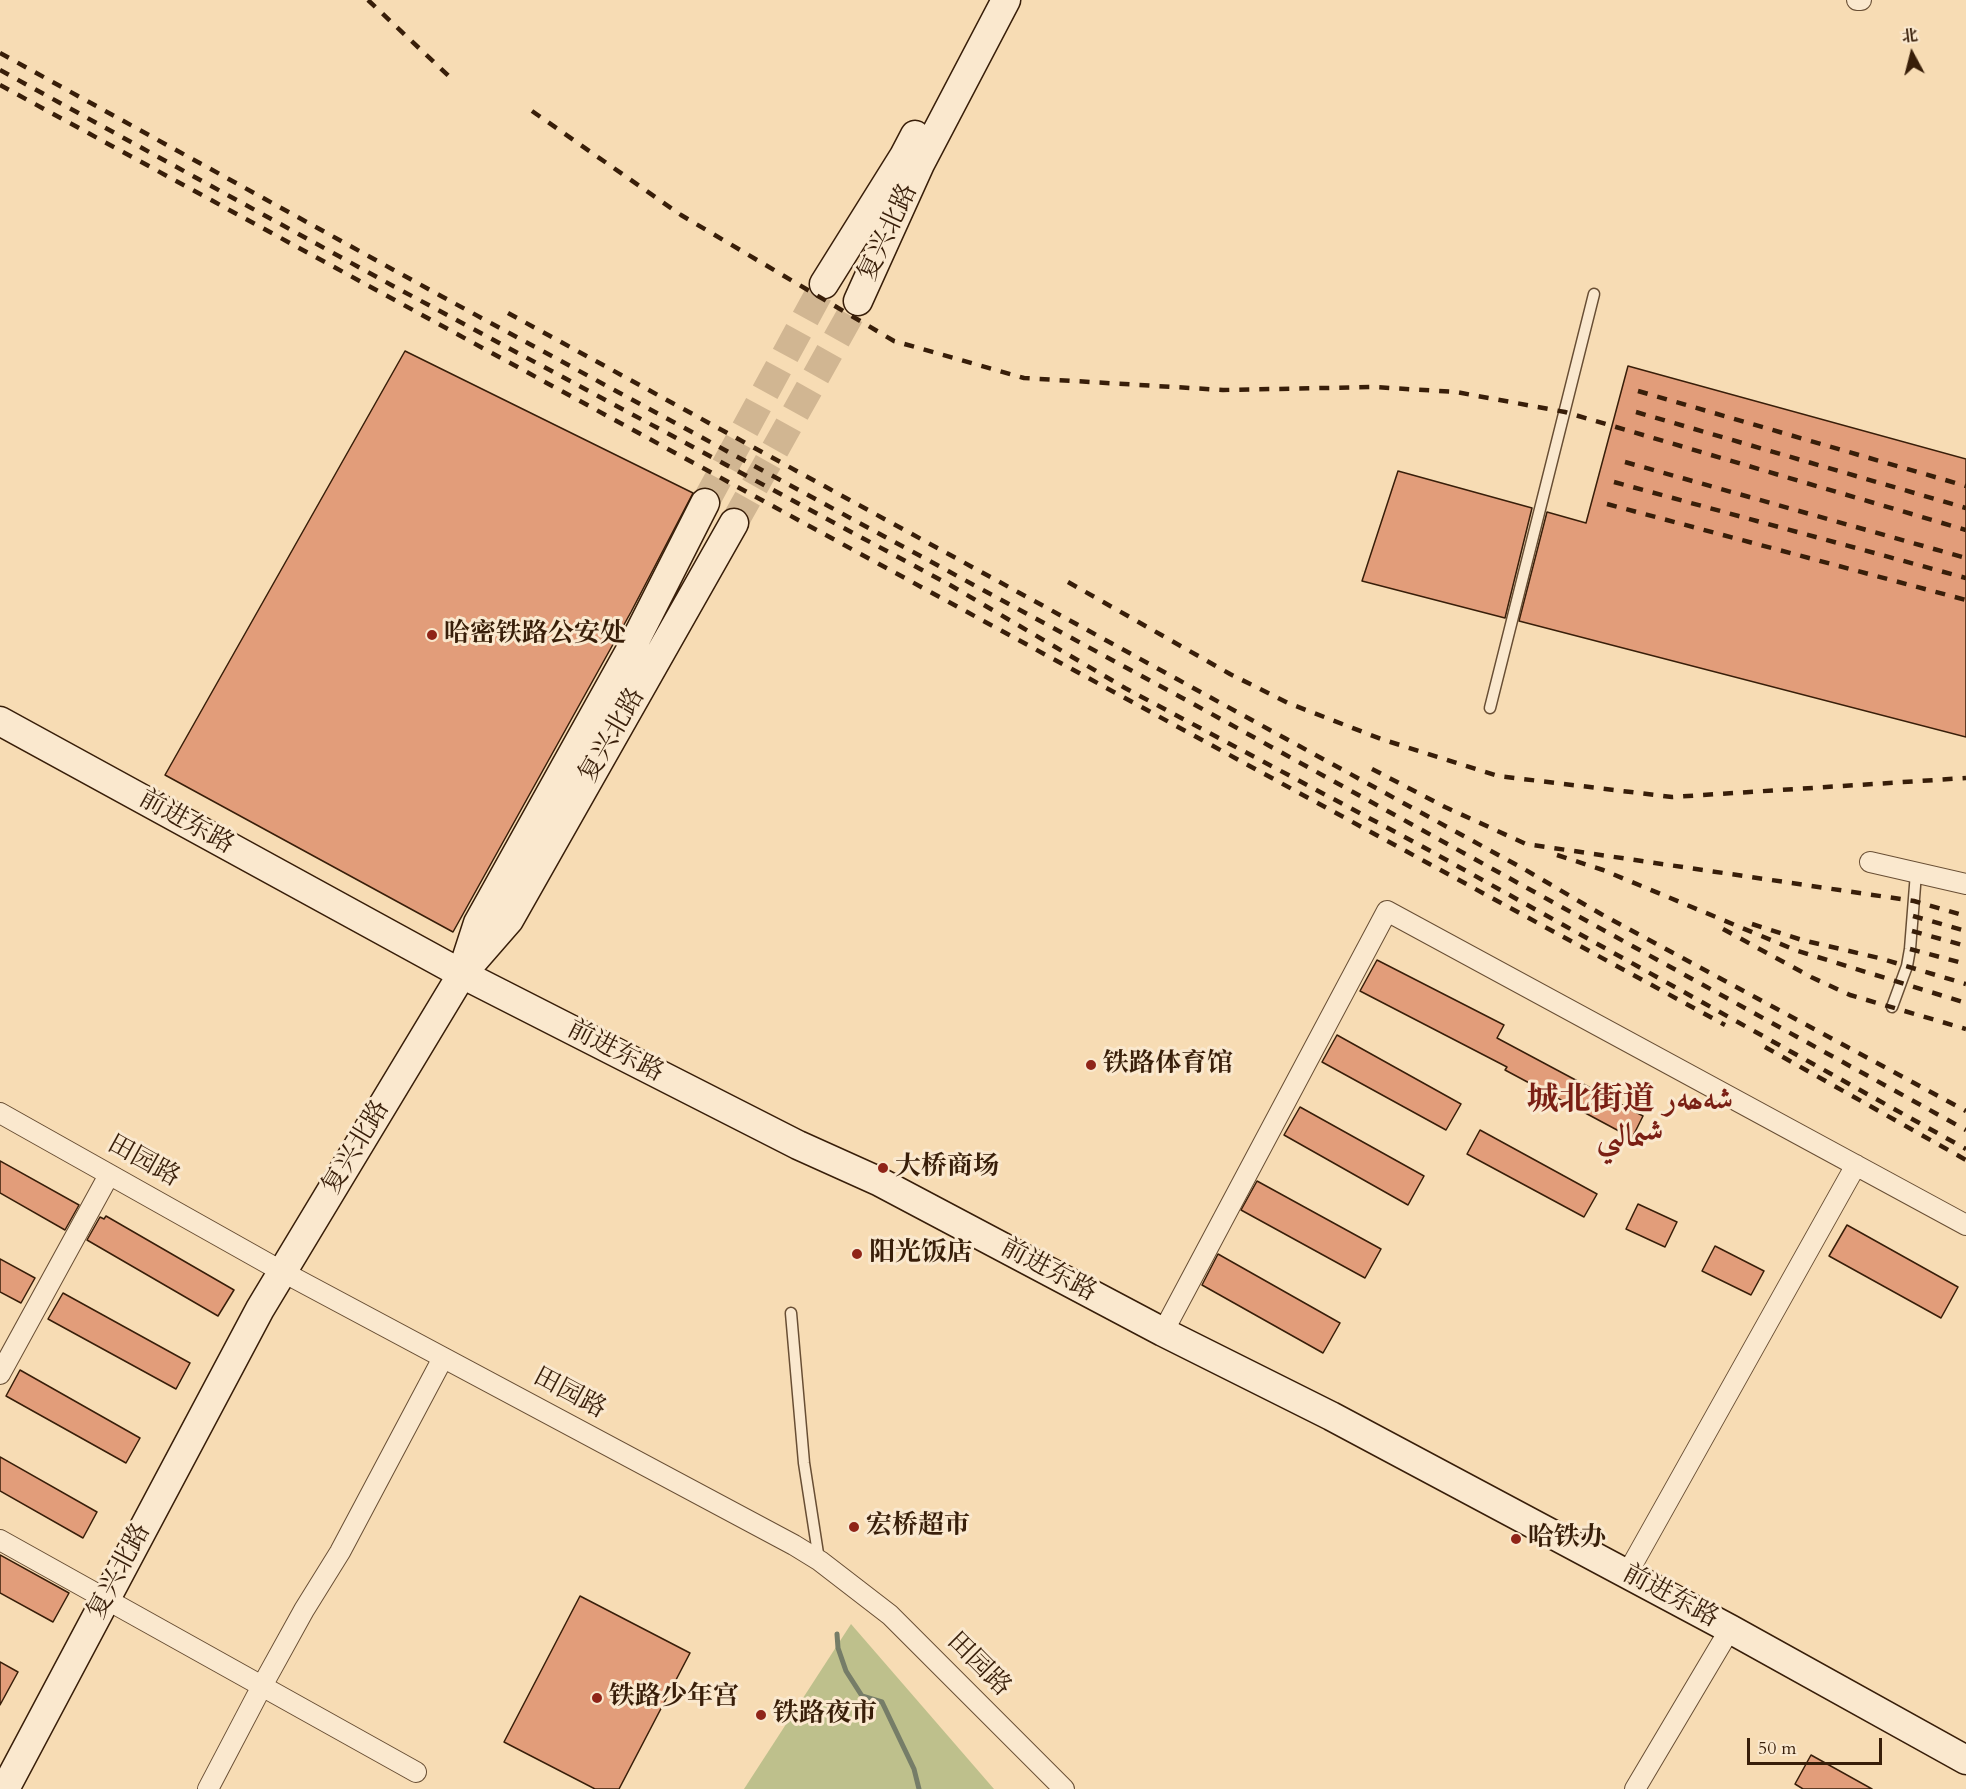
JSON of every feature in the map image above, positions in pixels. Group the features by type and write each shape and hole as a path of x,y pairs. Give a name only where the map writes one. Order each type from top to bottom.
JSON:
{"street":[{"path":"824,284 904,156 985,0"},
{"name":"复兴北路","path":"858,301 920,164 1006,0"},
{"path":"462,974 478,923 632,647 705,503"},
{"name":"复兴北路","path":"5,1789 260,1309 462,974 509,920 734,523"},
{"name":"前进东路","path":"0,721 462,974 798,1145 878,1181 1163,1332 1331,1416 1730,1629 1966,1760"},
{"path":"1870,862 1966,884"},
{"path":"1163,1332 1387,911 1966,1225"},
{"name":"田园路","path":"0,1113 283,1272 820,1561 890,1615 1064,1789"},
{"path":"1627,1575 1856,1165"},
{"path":"0,1374 110,1175"},
{"path":"208,1789 304,1610 340,1552 443,1358"},
{"path":"0,1540 416,1772"},
{"path":"1635,1789 1730,1629"}],"lane":[{"path":"1490,708 1594,294"},
{"path":"1892,1007 1907,966 1916,873"},
{"path":"791,1313 804,1463 820,1561"}],"green space":[{"path":"851,1624 994,1789 744,1789"}],"building":[{"name":"哈密铁路公安处","path":"405,351 693,493 631,612 453,932 165,775"},
{"path":"1628,366 1966,459 1966,737 1519,621 1547,512 1586,523"},
{"path":"1398,471 1532,508 1505,618 1362,581"},
{"path":"1377,960 1504,1025 1497,1038 1643,1116 1632,1138 1505,1070 1507,1067 1360,991"},
{"path":"1337,1035 1461,1104 1446,1130 1322,1062"},
{"path":"1300,1107 1424,1176 1408,1205 1284,1135"},
{"path":"1480,1130 1597,1194 1584,1217 1467,1154"},
{"path":"0,1161 79,1205 65,1230 0,1193"},
{"path":"1257,1181 1381,1249 1365,1278 1241,1210"},
{"path":"1638,1204 1677,1222 1665,1247 1626,1229"},
{"path":"106,1216 234,1290 218,1316 87,1240 100,1217 104,1219"},
{"path":"1847,1225 1958,1287 1941,1318 1829,1256"},
{"path":"1715,1246 1764,1271 1751,1295 1702,1271"},
{"path":"1218,1254 1340,1323 1323,1353 1202,1285"},
{"path":"0,1259 35,1278 21,1303 0,1292"},
{"path":"63,1293 190,1363 176,1389 48,1319"},
{"path":"20,1370 140,1438 126,1463 6,1396"},
{"path":"0,1457 97,1512 83,1538 0,1491"},
{"path":"0,1555 69,1593 53,1622 0,1593"},
{"name":"铁路少年宫","path":"580,1596 690,1653 619,1789 595,1789 504,1742"},
{"path":"0,1662 18,1672 0,1705"},
{"path":"1811,1755 1872,1789 1803,1789 1795,1784"}],"waterway":[{"path":"837,1634 838,1648 846,1671 862,1696 882,1702 914,1769 919,1789"}],"tunnel":[{"path":"705,503 824,284"},
{"path":"734,523 858,301"}],"railway":[{"path":"368,0 454,81"},
{"path":"0,53 441,296 1208,712 1966,1130"},
{"path":"0,70 395,287 950,585 1125,688 1416,843 1966,1149"},
{"path":"0,85 1725,1025"},
{"path":"532,111 681,215 894,341 1024,378 1223,390 1374,387 1456,392 1565,412 1966,530"},
{"path":"508,313 1524,869 1601,914 1966,1111"},
{"path":"1638,391 1966,486"},
{"path":"1636,412 1966,508"},
{"path":"1625,462 1966,558"},
{"path":"1614,482 1966,578"},
{"path":"1607,504 1966,600"},
{"path":"1068,582 1230,674 1288,703 1381,739 1498,776 1672,797 1966,778"},
{"path":"1372,769 1445,807 1526,844 1914,901 1966,916"},
{"path":"1557,855 1603,870 1795,950 1966,1003"},
{"path":"1913,916 1966,931"},
{"path":"1752,924 1802,940 1879,958 1966,984"},
{"path":"1723,929 1811,977 1850,995 1966,1029"},
{"path":"1912,931 1966,946"},
{"path":"1910,949 1966,964"},
{"path":"1765,1047 1966,1160"}],"place":[{"name":"哈密铁路公安处","path":"432,635"},
{"name":"铁路体育馆","path":"1091,1065"},
{"name":"大桥商场","path":"883,1168"},
{"name":"阳光饭店","path":"857,1254"},
{"name":"宏桥超市","path":"854,1527"},
{"name":"哈铁办","path":"1516,1539"},
{"name":"铁路少年宫","path":"597,1698"},
{"name":"铁路夜市","path":"761,1715"}],"district":[{"name":"城北街道 شەھەر شىمالىي","path":"1630,1120"}]}
